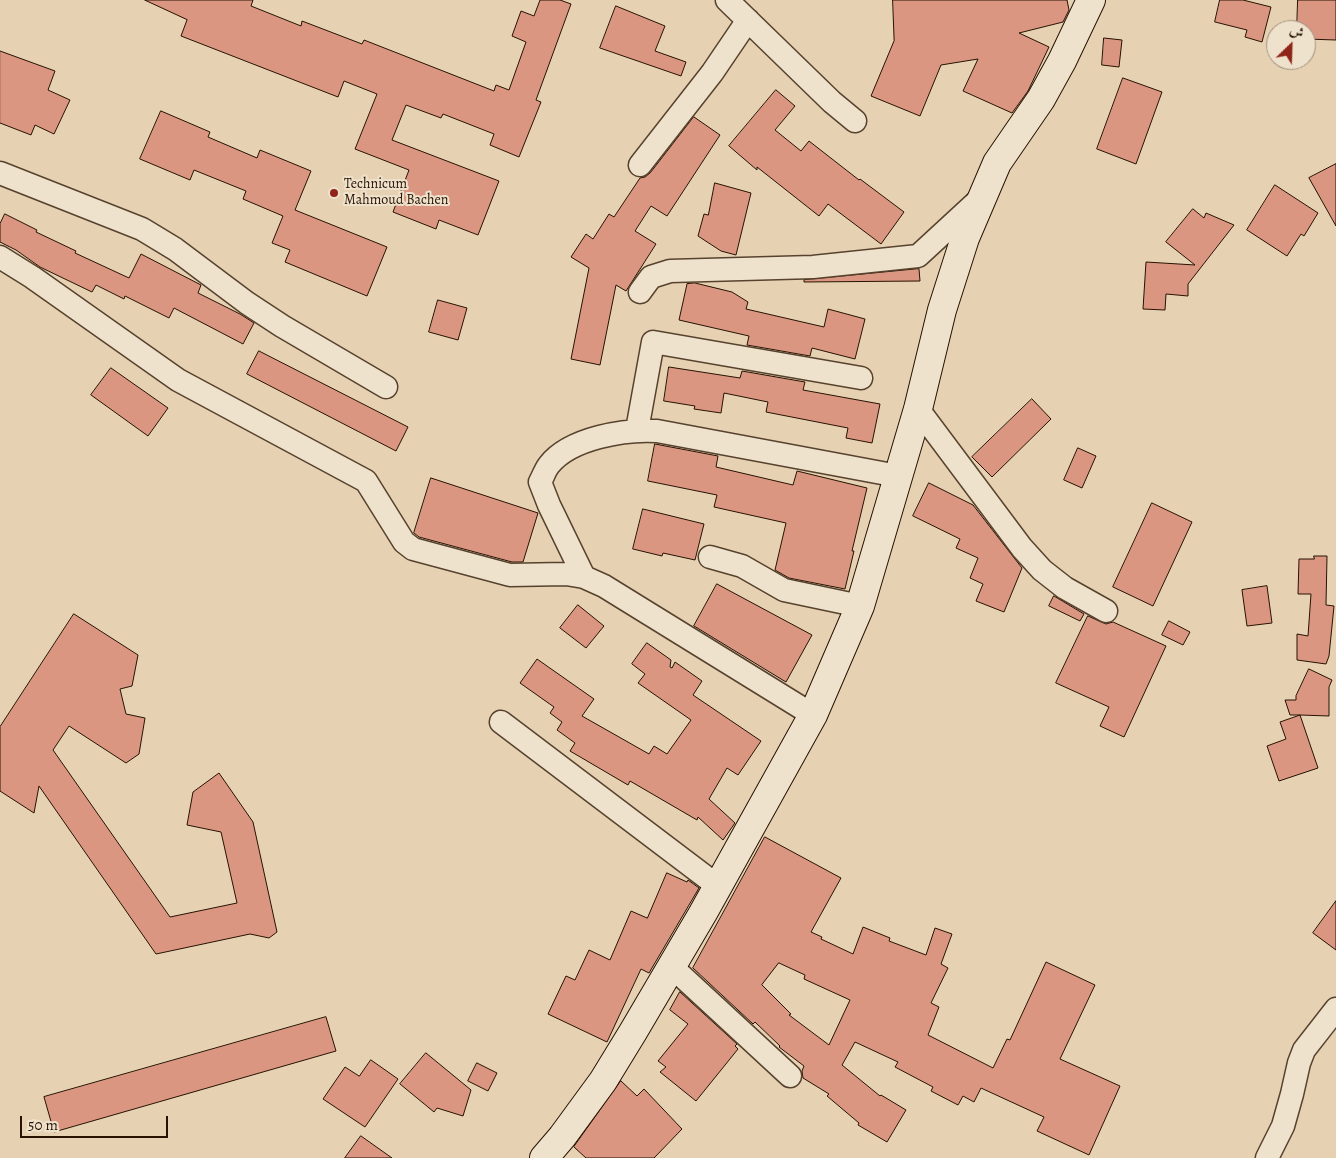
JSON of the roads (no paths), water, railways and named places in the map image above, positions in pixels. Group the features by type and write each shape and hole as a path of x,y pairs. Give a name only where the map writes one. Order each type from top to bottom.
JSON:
{"street":[{"path":"728,0 832,102 855,120"},
{"path":"544,1158 562,1137 603,1081 672,967 813,716 860,606 918,409 942,310 965,238 997,163 1045,92 1091,0"},
{"path":"640,165 712,73 748,20"},
{"path":"0,173 142,228 176,249 247,303 282,326 386,387"},
{"path":"640,292 651,277 670,271 813,267 918,256 983,196"},
{"path":"0,257 32,276 178,380 366,481 404,542 413,548 510,575 566,574 584,577 604,586 813,716"},
{"path":"637,430 654,342 861,378"},
{"path":"918,409 1022,548 1042,570 1064,588 1106,611"},
{"path":"584,577 540,482 549,465 570,448 602,436 637,430 657,432 898,476"},
{"path":"710,557 742,566 784,590 860,606"},
{"path":"501,722 718,887"},
{"path":"672,967 790,1076"},
{"path":"1267,1158 1283,1126 1298,1063 1304,1050 1336,1009"}],"place":[{"name":"Technicum Mahmoud Bachen","path":"334,193"}]}
